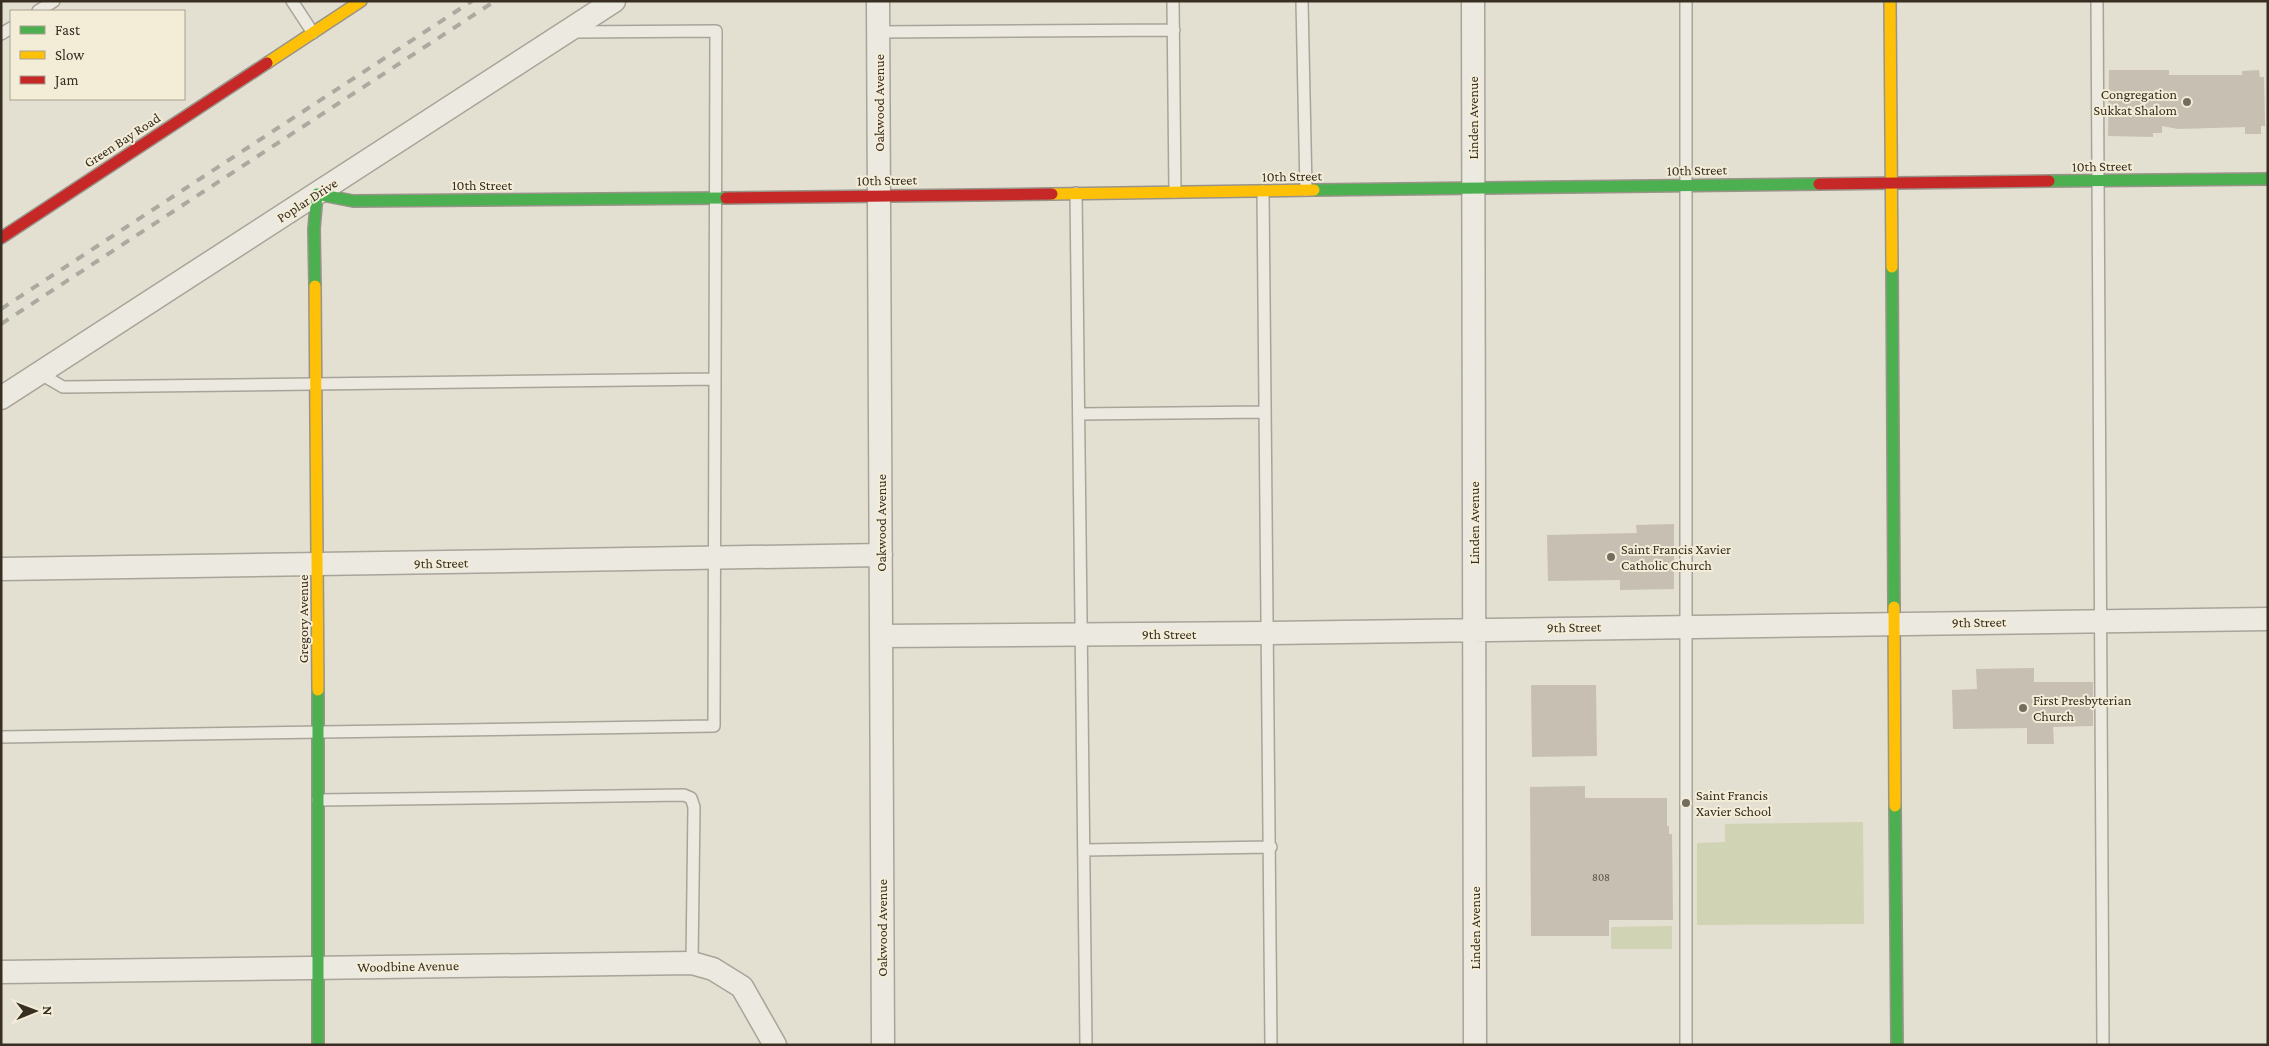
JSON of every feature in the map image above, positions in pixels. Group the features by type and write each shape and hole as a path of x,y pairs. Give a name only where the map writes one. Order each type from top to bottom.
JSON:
{"street":[{"name":"Green Bay Road","path":"1,238 360,1"},
{"name":"Poplar Drive","path":"1,398 614,1"},
{"name":"Oakwood Avenue","path":"878,1 883,1045"},
{"name":"Linden Avenue","path":"1473,1 1475,1045"},
{"path":"1890,1 1896,623 1897,1045"},
{"name":"10th Street","path":"316,194 353,201 715,199 1473,187 2268,179"},
{"name":"Gregory Avenue","path":"316,194 314,229 318,565 318,1045"},
{"name":"9th Street","path":"1,569 881,555"},
{"name":"9th Street","path":"881,636 1268,633 2268,619"},
{"name":"Woodbine Avenue","path":"1,972 318,966 692,963 713,969 742,987 775,1045"}],"lane":[{"path":"40,10 54,1"},
{"path":"292,1 312,33"},
{"path":"1173,1 1175,192"},
{"path":"1302,1 1306,190"},
{"path":"1686,1 1686,1045"},
{"path":"2097,1 2103,1045"},
{"path":"878,32 1174,30"},
{"path":"1,737 714,726 716,31 566,32"},
{"path":"1263,191 1271,847 1271,1045"},
{"path":"1076,193 1086,1045"},
{"path":"39,374 62,387 316,385 715,378"},
{"path":"1079,414 1265,412"},
{"path":"318,800 684,795 691,798 694,807 692,963"},
{"path":"1084,850 1271,847"}],"green space":[{"path":"1863,822 1864,924 1697,925 1697,843 1725,842 1725,824"},
{"path":"1672,926 1672,949 1611,949 1611,927"}],"building":[{"name":"Congregation Sukkat Shalom","path":"2109,70 2169,70 2169,75 2242,75 2242,71 2259,70 2260,77 2264,77 2265,126 2261,126 2261,134 2245,134 2245,127 2178,129 2162,126 2162,133 2153,133 2153,137 2108,136"},
{"name":"Saint Francis Xavier Catholic Church","path":"1674,524 1674,589 1620,590 1620,580 1548,581 1547,535 1637,533 1636,525"},
{"name":"First Presbyterian Church","path":"2034,668 2034,682 2093,682 2093,726 2053,727 2054,744 2027,744 2027,728 1953,729 1952,690 1977,689 1976,669"},
{"path":"1531,685 1596,685 1597,756 1532,757"},
{"path":"1585,786 1585,798 1667,798 1667,826 1669,826 1669,834 1672,834 1673,920 1609,920 1609,936 1531,936 1530,787"}],"railway":[{"path":"1,309 472,1"},
{"path":"1,324 495,1"}],"traffic: fast":[{"path":"2049,181 2268,179"},
{"path":"1314,190 1819,184"},
{"path":"315,286 314,229 317,194 353,201 726,198"},
{"path":"1892,267 1894,607"},
{"path":"318,690 318,1045"},
{"path":"1895,806 1897,1045"}],"traffic: slow":[{"path":"267,63 361,1"},
{"path":"1890,1 1892,267"},
{"path":"1052,194 1314,190"},
{"path":"315,286 318,690"},
{"path":"1894,607 1895,806"}],"traffic: jam":[{"path":"1,238 267,63"},
{"path":"1819,184 2049,181"},
{"path":"726,198 1052,194"}],"place":[{"name":"Congregation Sukkat Shalom","path":"2187,102"},
{"name":"Saint Francis Xavier Catholic Church","path":"1611,557"},
{"name":"First Presbyterian Church","path":"2023,708"},
{"name":"Saint Francis Xavier School","path":"1686,803"}]}
